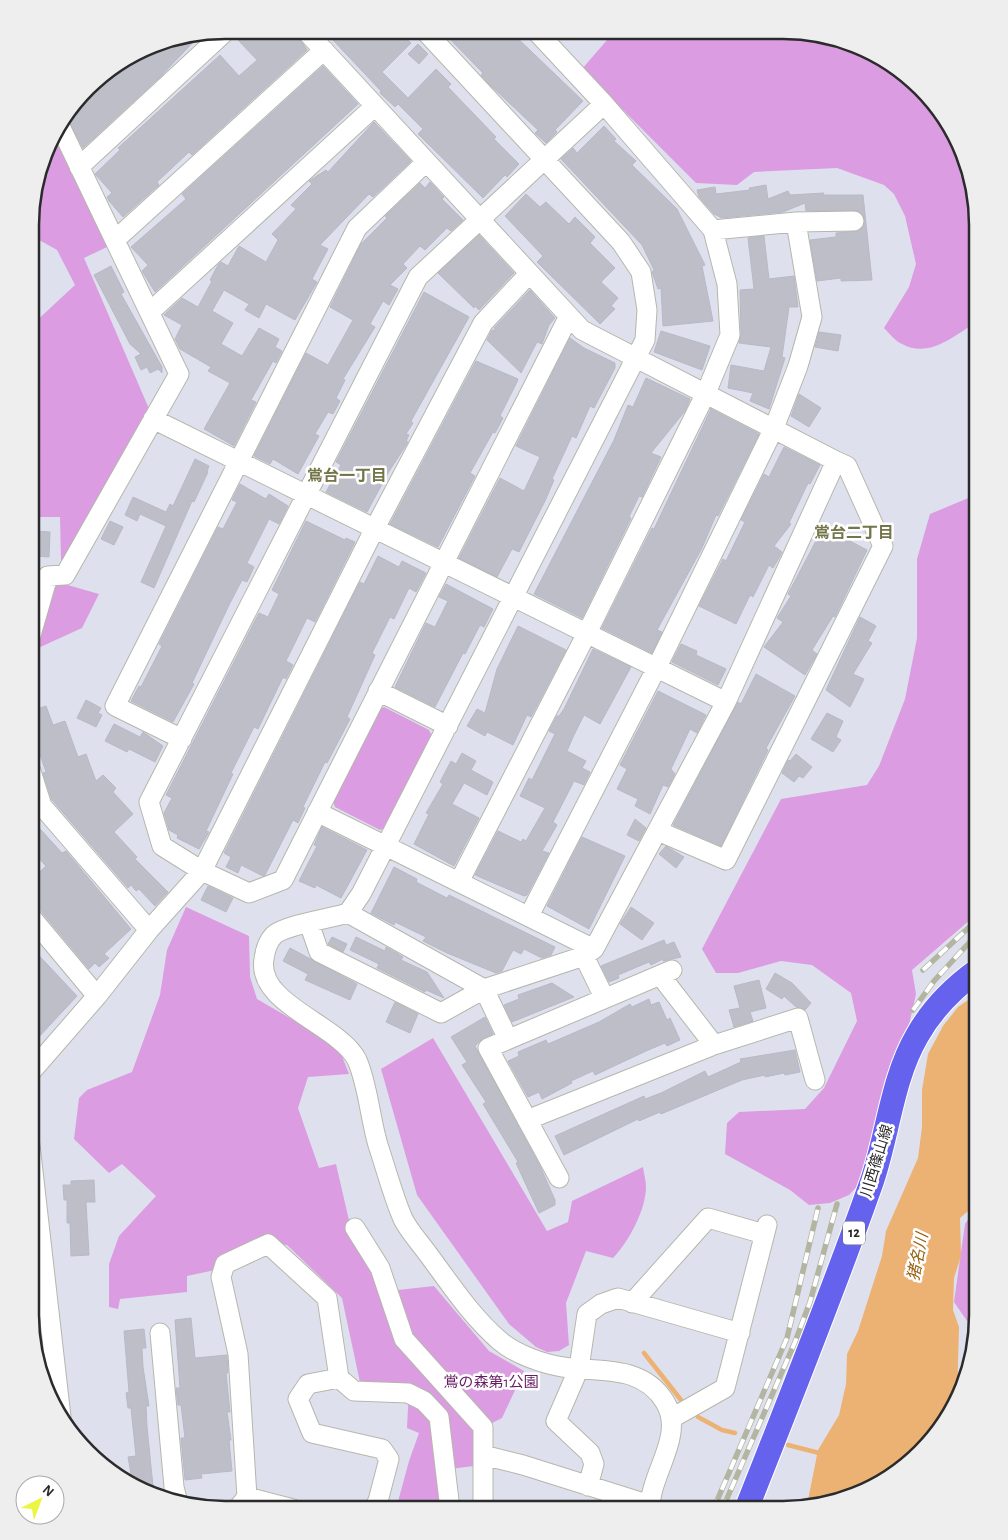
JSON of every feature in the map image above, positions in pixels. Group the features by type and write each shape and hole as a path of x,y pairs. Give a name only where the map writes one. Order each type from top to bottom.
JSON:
{"main road":[{"name":"川西篠山線","path":"750,1501 838,1279 880,1158 904,1063 929,1017 948,993 969,977"}],"street":[{"path":"79,168 217,39"},
{"path":"314,39 568,318 582,330 848,466 883,546 726,860 658,831"},
{"path":"348,913 448,726 645,340 647,310 640,272 621,242 432,39"},
{"path":"459,882 587,633 706,393 730,335 727,284 713,230 604,104 543,39"},
{"path":"115,240 324,50"},
{"path":"568,318 282,880 249,893 202,871 162,846 149,802 418,277 604,104"},
{"path":"151,311 375,106"},
{"path":"40,575 65,575 179,374 151,311 63,133"},
{"path":"182,739 114,706 357,228 425,162"},
{"path":"713,230 796,222 854,221"},
{"path":"528,916 656,667 774,428 798,366 812,317 796,222"},
{"path":"39,1064 150,930 202,871 375,528 483,323 528,275"},
{"path":"153,419 726,702"},
{"path":"310,923 319,952 441,1012 484,989 589,953 658,831 726,702 836,461"},
{"path":"378,691 448,726"},
{"path":"39,796 42,806 150,930"},
{"path":"317,812 528,916 589,953 604,997"},
{"path":"508,1039 484,989 348,913 274,935 264,958 265,977 277,994 347,1048 356,1059 378,1143 403,1220 479,1323 505,1346 539,1361 564,1367 615,1371 633,1375 651,1385 665,1401 672,1418 671,1436 650,1495 650,1501"},
{"path":"39,927 97,996"},
{"path":"559,1178 488,1048 666,972 714,1045"},
{"path":"527,1120 714,1045 798,1018 815,1080"},
{"path":"632,1303 708,1218 766,1230 726,1388 672,1418"},
{"path":"355,1228 380,1268 404,1339 483,1427 483,1501"},
{"path":"243,1501 238,1354 221,1277 225,1264 268,1244 327,1298 338,1378 354,1391 408,1393 424,1401 439,1416 449,1501"},
{"path":"39,1298 57,1394"},
{"path":"588,1486 594,1464 590,1453 556,1421 579,1368 587,1314 601,1304 618,1298 740,1333"},
{"path":"160,1333 176,1495"},
{"path":"338,1378 308,1384 298,1399 312,1433 382,1449 389,1459 378,1501"},
{"path":"483,1455 632,1501"}],"green space":[{"path":"607,40 807,40 831,45 854,53 887,70 896,77 915,93 938,121 955,154 963,177 969,213 969,327 942,343 922,349 902,344 884,328 909,287 916,264 905,216 894,194 884,185 837,168 754,172 737,185 696,183 582,69"},
{"path":"58,142 109,246 84,258 150,411 70,557 61,560 60,517 39,517 39,318 75,285 57,250 39,240 39,213 45,177"},
{"path":"969,498 969,921 912,970 916,994 909,1025 885,1096 863,1180 849,1195 830,1203 809,1205 790,1190 725,1154 727,1123 739,1112 805,1109 824,1088 857,1021 851,993 812,965 781,961 738,973 716,973 702,949 781,799 867,785 879,766 905,699 917,638 917,559 930,514"},
{"path":"57,582 99,594 82,628 39,648 39,639"},
{"path":"384,707 429,730 432,736 385,828 380,830 335,807 332,798 375,712"},
{"path":"186,907 249,936 250,977 257,999 338,1046 349,1074 308,1077 298,1108 319,1168 336,1164 351,1229 375,1274 396,1344 474,1425 474,1466 441,1470 444,1501 398,1501 419,1433 407,1428 409,1388 361,1387 342,1298 287,1245 260,1241 215,1270 187,1276 187,1292 120,1299 118,1309 109,1307 109,1264 119,1236 156,1196 122,1164 109,1173 74,1139 79,1098 87,1090 132,1072 160,995 167,950"},
{"path":"433,1038 547,1231 568,1222 572,1201 643,1167 646,1185 640,1216 619,1252 613,1258 586,1251 566,1303 569,1345 559,1351 547,1352 536,1347 509,1324 417,1195 381,1069"},
{"path":"969,1218 969,1320 967,1321 954,1302 965,1224"},
{"name":"鴬の森第1公園","path":"434,1286 489,1351 524,1371 502,1418 490,1424 484,1413 414,1339 398,1290"}],"water":[{"name":"猪名川","path":"969,999 969,1210 960,1218 961,1256 954,1278 953,1310 959,1327 958,1379 938,1419 906,1455 887,1470 865,1482 831,1495 808,1500 818,1450 839,1415 846,1384 847,1354 858,1331 882,1256 886,1231 918,1158 922,1127 922,1090 928,1054 943,1026 958,1007"}],"building":[{"path":"300,39 307,50 192,155 189,152 157,182 159,185 123,217 107,197 112,193 95,174 120,150 118,148 220,55 239,76 257,60 238,40"},
{"path":"332,39 407,39 411,43 382,72 408,98 436,69 451,84 448,87 519,164 507,177 505,175 483,198 418,134 423,129 398,104 395,107 380,93 381,91"},
{"path":"450,39 518,39 583,101 555,130 557,132 546,143 535,133 538,130 489,84 481,75 483,73"},
{"path":"194,41 160,77 83,148 70,122 93,93 121,70 143,58 177,45"},
{"path":"418,44 428,54 419,64 408,54"},
{"path":"323,66 358,104 155,292 142,271 148,265 131,247 186,199 182,194"},
{"path":"374,122 411,161 373,197 369,194 320,245 328,249 312,279 317,282 295,320 266,304 259,318 245,310 249,304 224,290 212,311 233,323 221,344 242,356 259,328 279,339 275,347 282,351 276,363 273,361 251,400 256,402 234,446 204,429 230,383 208,371 211,367 180,349 175,339 182,325 164,315 182,298 198,307 218,265 221,262 228,266 239,246 266,262 278,240 272,234 296,209 291,205 312,184 309,181 326,170 328,172"},
{"path":"604,126 616,139 614,141 636,161 632,165 677,209 705,265 702,266 713,321 663,326 661,288 658,289 652,272 654,270 642,245 561,159 573,148 577,153"},
{"path":"430,182 444,197 442,199 463,220 451,231 447,228 425,250 420,246 403,264 407,268 390,285 398,289 389,305 383,301 370,324 375,327 343,379 345,380 336,398 340,401 333,414 328,412 315,434 319,436 298,474 273,459 270,464 254,456 306,353 328,365 353,320 330,307 361,244 387,218 385,216 420,183 425,188"},
{"path":"766,185 768,199 788,191 790,195 824,193 823,195 863,195 872,280 841,281 841,278 817,281 810,240 836,237 836,233 859,231 865,220 859,211 806,211 805,203 783,212 722,218 714,214 699,197 697,190 715,187 716,194 750,190 749,188"},
{"path":"526,194 540,207 546,202 569,224 575,217 595,237 590,243 615,268 601,282 618,298 611,306 615,309 600,324 537,262 543,256 505,216"},
{"path":"479,235 514,273 479,310 475,306 474,308 438,273"},
{"path":"764,236 769,279 794,276 798,307 789,307 782,357 785,358 769,409 750,401 753,393 728,388 731,365 764,371 771,347 739,343 741,334 740,290 754,289 748,238"},
{"path":"111,266 124,292 121,294 162,367 162,373 158,369 150,373 147,367 141,370 135,357 141,354 130,344 94,275"},
{"path":"530,290 555,318 549,325 542,344 537,342 521,373 487,340 492,330 496,330 494,328"},
{"path":"424,292 469,317 411,421 413,423 406,434 409,435 406,441 408,442 388,473 367,512 326,492 341,465 336,462"},
{"path":"661,331 710,346 702,370 654,352"},
{"path":"819,332 841,335 838,351 815,347"},
{"path":"570,338 584,348 615,363 615,368 594,408 590,406 576,438 572,436 552,479 554,480 545,501 519,552 512,549 497,577 459,558 500,478 524,491 540,457 516,446"},
{"path":"476,361 518,379 500,416 503,418 470,473 475,476 438,547 390,524"},
{"path":"646,378 690,399 685,411 651,453 661,457 642,497 639,496 629,517 631,518 582,618 534,594 614,440 628,405 633,407"},
{"path":"799,394 821,408 809,427 791,416"},
{"path":"711,409 759,434 718,516 716,515 702,548 657,630 662,632 652,653 602,628 652,528 654,529"},
{"path":"784,447 820,465 810,484 808,483 789,523 791,524 774,546 782,552 779,558 773,568 769,565 753,597 750,595 736,624 699,606 723,559 726,561 745,522 741,520 764,474 769,477"},
{"path":"195,459 209,466 208,472 194,502 192,501 154,588 141,582 166,526 140,514 137,521 125,515 133,497 166,512 170,504 173,506"},
{"path":"240,484 266,499 269,494 288,506 279,524 269,519 247,563 254,567 247,582 242,580 192,683 194,684 173,722 131,701 139,686 141,687 162,646 159,644 218,527 223,529 237,502 232,500"},
{"path":"110,521 123,527 114,545 101,539"},
{"path":"306,521 345,540 346,538 355,542 315,622 307,618 286,661 293,665 286,679 283,677 258,729 254,727 231,773 233,774 206,831 209,832 199,849 177,838 178,835 169,830 164,813 172,798 166,795 259,613 268,617 279,594 272,590"},
{"path":"835,523 848,531 844,538 867,550 835,617 833,616 812,650 817,654 805,675 764,647 783,622 777,618 791,596 788,594 818,537 825,526 831,530"},
{"path":"39,531 50,532 49,557 39,556"},
{"path":"378,556 399,567 402,561 426,573 416,592 409,588 394,619 390,617 372,653 375,655 347,717 350,719 327,763 325,762 303,807 305,808 298,823 293,820 265,875 263,876 241,865 238,873 226,867 231,857 224,853 360,582 364,584"},
{"path":"446,584 493,609 484,627 480,625 465,654 463,653 435,707 395,687 426,623 435,627 448,601 439,597"},
{"path":"860,617 876,626 868,641 872,643 853,674 864,679 850,707 826,690"},
{"path":"518,626 566,650 531,717 527,715 513,745 487,732 485,736 467,726 477,709 485,713 497,669"},
{"path":"681,644 697,651 696,655 726,669 718,685 672,662"},
{"path":"593,649 631,667 600,724 584,715 573,737 567,751 586,761 582,768 590,772 584,785 574,781 553,822 557,825 542,851 549,853 527,895 524,896 475,875 498,831 521,842 523,839 526,841 545,808 520,796 529,778 532,780 555,734 549,731 557,716 564,709"},
{"path":"756,674 795,696 766,748 768,750 721,846 673,825 738,702 741,704"},
{"path":"658,691 706,715 697,733 690,729 671,769 675,774 668,787 663,785 650,814 635,806 638,799 617,789 627,769 620,765"},
{"path":"86,700 101,708 98,713 102,715 96,727 77,718"},
{"path":"46,706 53,725 65,721 78,757 86,754 96,781 103,775 116,788 113,792 133,814 114,832 137,857 135,859 168,892 155,906 139,889 136,891 131,885 128,888 52,800 43,773 46,772 39,752 39,708"},
{"path":"827,713 843,721 836,737 841,740 833,752 811,739"},
{"path":"114,724 140,737 143,732 163,746 155,762 129,749 127,752 105,741"},
{"path":"462,753 476,761 471,770 493,782 487,795 464,783 452,804 479,818 454,866 414,844 429,814 426,813 443,784 440,782 451,761 456,764"},
{"path":"796,754 812,767 803,778 799,776 794,782 782,773 788,760 790,761"},
{"path":"635,819 646,828 639,841 627,835"},
{"path":"322,827 367,850 341,898 316,885 315,888 299,881 317,846 314,845"},
{"path":"39,828 62,853 66,851 131,929 104,954 109,958 99,967 95,963 89,969 39,910 39,873 46,866 39,859"},
{"path":"582,837 625,856 589,929 547,906"},
{"path":"666,846 684,857 676,868 659,854"},
{"path":"394,867 417,879 416,882 447,898 449,895 555,947 551,955 542,958 524,949 521,954 513,950 502,971 496,973 447,953 423,941 426,937 395,922 394,925 371,913"},
{"path":"208,886 233,898 226,912 201,900"},
{"path":"631,907 654,923 642,940 620,924"},
{"path":"332,937 347,944 343,952 328,944"},
{"path":"356,937 385,951 386,947 403,957 401,960 427,972 444,998 426,990 425,992 377,968 379,964 350,950"},
{"path":"664,940 666,945 674,942 681,957 663,961 663,959 651,965 649,962 618,975 619,978 609,982 601,966"},
{"path":"290,948 357,984 350,1000 305,980 308,974 283,961"},
{"path":"39,956 77,996 39,1037"},
{"path":"775,973 792,983 811,1003 805,1010 796,1007 784,996 782,999 766,989"},
{"path":"759,980 766,1008 750,1012 753,1021 734,1027 729,1010 740,1008 734,986"},
{"path":"552,983 574,997 512,1022 504,1005 519,999 518,995"},
{"path":"649,999 651,1005 659,1002 667,1020 670,1018 680,1040 667,1046 665,1043 595,1075 593,1071 571,1081 572,1083 542,1099 539,1092 528,1097 508,1061 519,1056 518,1052 546,1040 548,1044 599,1022 630,1004 632,1007"},
{"path":"395,1002 418,1014 410,1033 386,1022"},
{"path":"485,1017 493,1034 483,1038 475,1046 540,1166 555,1200 555,1205 539,1213 516,1163 518,1162 483,1104 486,1102 462,1065 467,1062 451,1037"},
{"path":"795,1050 800,1072 765,1077 765,1075 742,1080 661,1114 660,1112 639,1121 638,1119 564,1155 555,1136 644,1096 645,1099 661,1093 705,1071 708,1077 741,1062 740,1059"},
{"path":"94,1180 95,1202 86,1202 89,1255 71,1256 70,1223 67,1223 67,1200 64,1200 63,1185 71,1185 71,1181"},
{"path":"191,1318 195,1358 227,1355 228,1373 226,1373 230,1412 227,1412 231,1440 229,1440 232,1471 201,1474 202,1478 185,1480 181,1438 185,1438 181,1405 178,1405 176,1388 180,1388 175,1320"},
{"path":"144,1329 146,1348 142,1348 143,1367 149,1406 146,1406 147,1427 153,1487 131,1476 128,1457 136,1456 131,1408 128,1408 126,1393 129,1392 124,1331"}],"waterway":[{"path":"644,1353 685,1405"},
{"path":"698,1417 722,1430 735,1433"},
{"path":"788,1445 823,1454"}],"railway":[{"path":"923,970 969,927"},
{"path":"913,1010 934,981 969,943"},
{"path":"726,1501 795,1342 810,1302 837,1204"},
{"path":"717,1501 787,1338 818,1208"}],"district":[{"name":"鴬台一丁目","path":"347,476"},
{"name":"鴬台二丁目","path":"854,533"}]}
